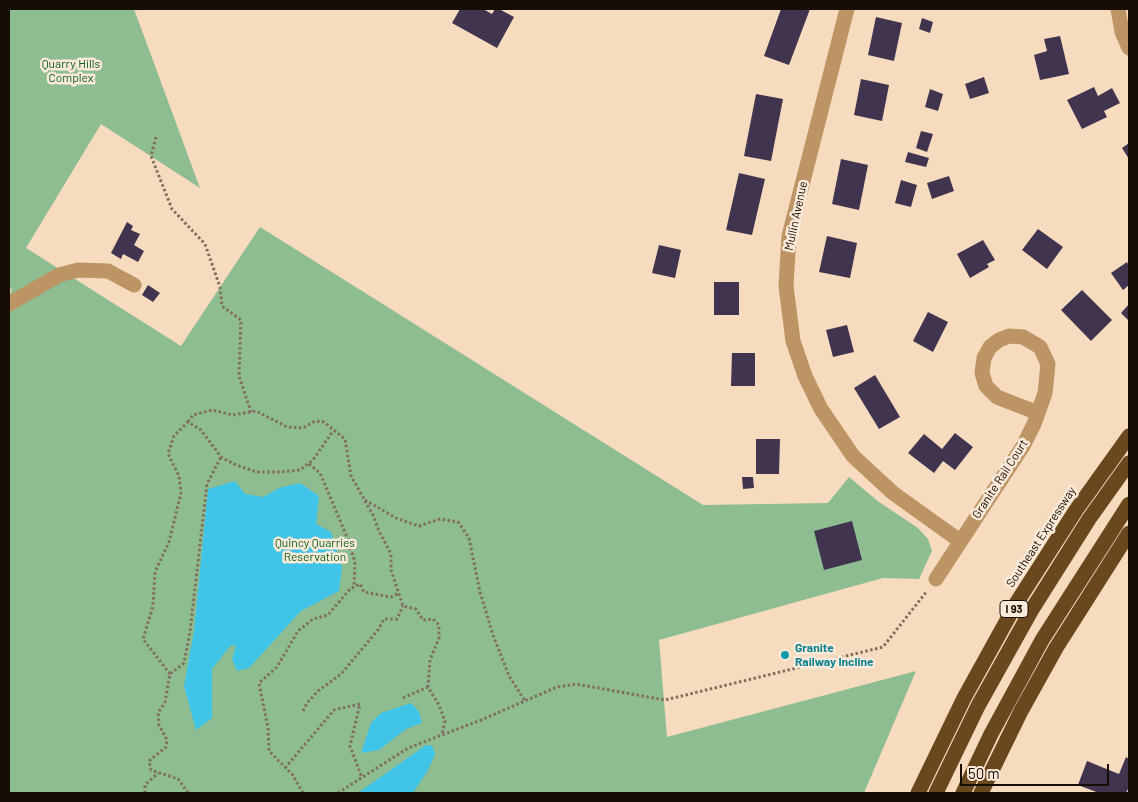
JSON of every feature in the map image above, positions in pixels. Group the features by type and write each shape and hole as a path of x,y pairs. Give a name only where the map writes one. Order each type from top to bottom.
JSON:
{"highway":[{"name":"Southeast Expressway","path":"918,793 964,698 1017,602 1076,510 1129,436"},
{"name":"I 93","path":"936,793 978,706 1031,610 1089,519 1129,463"},
{"path":"963,793 991,734 1042,640 1097,551 1129,504"},
{"path":"981,793 1006,741 1056,648 1129,533"}],"street":[{"name":"Mullin Avenue","path":"847,9 790,236 786,286 793,341 805,376 821,410 853,456 893,493 960,541"},
{"path":"1118,9 1122,32 1129,48"},
{"path":"9,304 59,275 78,270 108,271 134,285"},
{"name":"Granite Rail Court","path":"936,579 1023,446 1038,413 1048,372 1047,360 1040,346 1028,338 1016,336 1003,338 995,342 988,350 982,363 984,380 992,393 1004,400 1038,413"}],"path":[{"path":"156,137 151,156 172,209 205,244 220,288 222,306 241,320 239,376 251,412"},
{"path":"170,674 143,639 153,606 155,572 169,542 181,493 178,476 168,454 174,436 193,415 212,410 233,415 256,411 287,427 303,428 315,421 324,422 345,439 351,476 391,554 391,570 403,606 397,619 384,619 378,630 341,674 318,691 307,703 303,711"},
{"path":"188,422 201,430 221,457 256,472 300,470 309,464 333,431"},
{"path":"188,793 178,779 151,770 149,761 166,747 168,740 159,725 158,713 165,702 170,674 184,663 190,632 206,484 221,457"},
{"path":"309,464 320,472 346,537 355,562 354,587"},
{"path":"364,499 398,519 418,526 440,518 458,522 469,538 480,592 508,676 525,701"},
{"path":"338,793 408,748 557,687 576,684 665,700 882,647 936,579"},
{"path":"303,793 292,774 269,751 268,728 259,683 277,667 298,631 313,619 328,614 350,588 360,584 364,592 391,597 399,593"},
{"path":"403,606 416,609 423,620 433,619 439,625 439,638 430,660 428,687 440,706 445,721 442,734"},
{"path":"403,698 428,687"},
{"path":"285,768 334,710 360,704 350,746 362,778"},
{"path":"146,793 145,785 158,773"}],"green space":[{"name":"Quincy Quarries Reservation","path":"9,9 134,9 200,188 101,124 26,248 181,346 260,227 703,505 828,503 849,477 879,502 918,528 928,539 932,551 919,579 883,578 659,640 667,737 916,671 864,793 9,793 9,299 12,288 9,290"}],"water":[{"path":"235,481 245,494 263,497 279,488 300,483 319,496 316,524 331,532 342,567 339,591 301,611 249,668 237,671 232,659 236,645 230,646 212,669 212,718 196,730 184,686 194,631 208,489"},
{"path":"411,703 419,712 422,723 406,729 379,750 361,753 371,723 381,713"},
{"path":"426,745 432,746 435,754 428,770 413,793 358,793"}],"building":[{"path":"460,9 483,9 492,14 495,9 499,9 514,17 497,48 452,23"},
{"path":"781,9 810,9 789,65 764,56"},
{"path":"876,17 902,23 894,61 868,55"},
{"path":"922,18 933,22 930,33 919,29"},
{"path":"1060,36 1069,74 1040,80 1034,55 1047,51 1044,39"},
{"path":"984,77 989,93 970,99 965,84"},
{"path":"861,79 889,85 882,121 854,115"},
{"path":"1094,87 1098,96 1112,88 1120,103 1104,111 1107,117 1082,129 1067,100"},
{"path":"930,89 943,94 938,111 925,107"},
{"path":"756,94 783,99 771,161 744,156"},
{"path":"921,131 933,134 927,152 916,148"},
{"path":"1129,143 1129,159 1122,148"},
{"path":"908,152 929,158 926,167 905,162"},
{"path":"841,159 868,165 859,210 832,204"},
{"path":"739,173 765,179 752,235 726,230"},
{"path":"949,176 954,191 932,199 927,183"},
{"path":"901,180 917,185 911,207 895,203"},
{"path":"127,222 133,226 131,230 140,234 134,245 144,251 138,262 123,254 121,259 111,253"},
{"path":"1038,229 1063,247 1047,269 1022,250"},
{"path":"827,236 857,243 850,278 819,272"},
{"path":"983,240 995,260 987,264 989,267 970,278 957,254"},
{"path":"659,245 681,250 675,278 652,273"},
{"path":"1127,262 1129,266 1129,285 1123,290 1111,273"},
{"path":"714,282 739,282 739,315 714,315"},
{"path":"148,285 160,293 153,302 142,295"},
{"path":"1082,290 1112,320 1091,341 1061,310"},
{"path":"1129,304 1129,321 1121,313"},
{"path":"928,312 948,322 933,352 913,341"},
{"path":"847,325 854,352 833,357 826,330"},
{"path":"732,353 755,353 755,386 731,386"},
{"path":"875,375 900,417 879,429 854,388"},
{"path":"955,433 973,447 955,470 943,461 934,473 908,453 924,434 942,449"},
{"path":"756,439 780,439 779,474 756,474"},
{"path":"742,477 753,477 754,488 743,489"},
{"path":"852,521 862,560 824,570 814,531"},
{"path":"1126,757 1129,759 1129,787 1126,793 1099,793 1078,785 1087,761 1119,774"}],"place":[{"name":"Granite Railway Incline","path":"785,655"}],"park label":[{"name":"Quarry Hills Complex","path":"71,71"}]}
